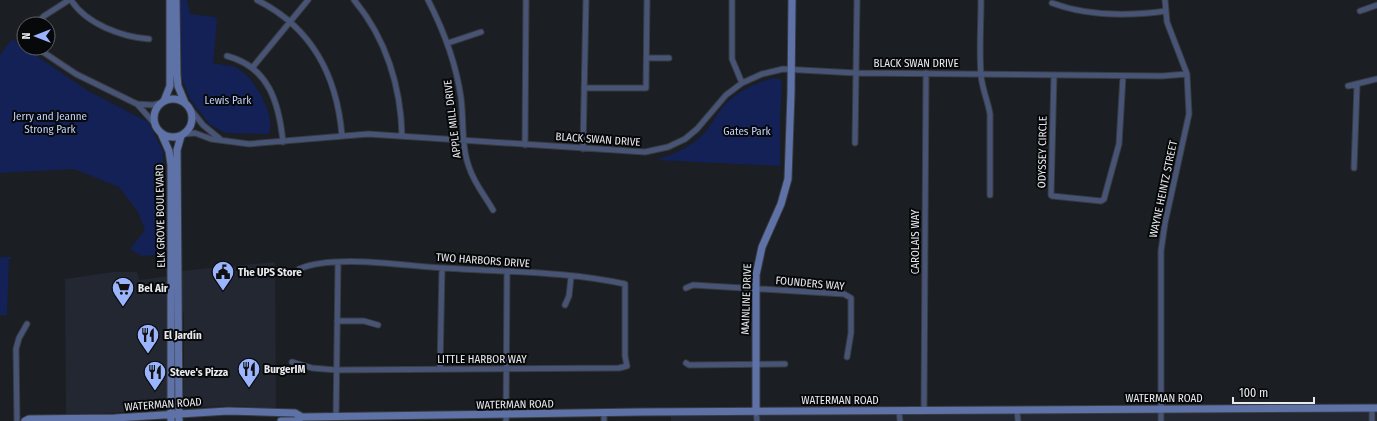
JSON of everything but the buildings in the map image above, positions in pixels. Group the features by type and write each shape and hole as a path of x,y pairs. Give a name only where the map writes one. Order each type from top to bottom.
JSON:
{"main road":[{"path":"170,0 170,86 163,102 155,113 155,124 161,133 173,137 183,135 191,125 192,112 185,103 178,86 176,0"},
{"name":"MAINLINE DRIVE","path":"756,412 756,288 758,262 762,247 781,204 788,179 792,69 792,0"},
{"path":"163,102 173,99 185,103"},
{"name":"ELK GROVE BOULEVARD","path":"161,133 170,153 171,165 171,418"},
{"name":"ELK GROVE BOULEVARD","path":"179,417 177,150 183,135"},
{"name":"WATERMAN ROAD","path":"281,421 336,417 604,417 756,412 924,410 1374,408"},
{"name":"WATERMAN ROAD","path":"25,421 29,419 75,420 136,416 171,418 234,411 295,413 302,419"},
{"path":"123,421 130,421 136,416"}],"street":[{"path":"44,16 70,0 81,14 95,24 134,37 150,39"},
{"path":"257,0 290,22 315,50 328,73 338,104 342,136"},
{"path":"252,68 308,0"},
{"path":"354,0 373,28 387,56 398,92 402,136"},
{"name":"APPLE MILL DRIVE","path":"428,0 448,43 459,85 464,140 470,169 475,181 493,210"},
{"path":"525,145 526,0"},
{"path":"583,149 586,0"},
{"path":"584,88 646,88 647,0"},
{"path":"732,0 732,59 742,83"},
{"path":"855,143 857,0"},
{"path":"981,0 981,74 983,92 989,106 990,114 990,195"},
{"name":"WAYNE HEINTZ STREET","path":"1160,421 1161,251 1165,223 1189,114 1187,74 1168,22 1165,0"},
{"path":"1052,3 1083,12 1148,14 1166,11"},
{"path":"1360,11 1377,5"},
{"path":"448,43 481,32"},
{"path":"49,56 76,74 137,104 155,124"},
{"path":"227,56 240,60 252,68 266,83 276,101 281,121 283,142"},
{"path":"647,58 669,58"},
{"name":"BLACK SWAN DRIVE","path":"183,135 195,133 211,139 249,144 368,134 645,152 668,147 694,132 726,95 742,83 762,74 792,69 856,73 1123,76 1162,76 1187,74"},
{"name":"CAROLAIS WAY","path":"924,410 926,73"},
{"name":"ODYSSEY CIRCLE","path":"1054,75 1051,194 1052,196 1101,201 1104,199 1119,144 1123,76"},
{"path":"1348,86 1377,79"},
{"path":"1354,168 1357,85"},
{"path":"137,104 153,105 163,102"},
{"name":"BLACK SWAN DRIVE","path":"192,112 203,125 220,139"},
{"name":"TWO HARBORS DRIVE","path":"299,269 309,264 355,262 507,271 626,284 625,356 627,366"},
{"path":"336,417 338,263"},
{"path":"440,369 442,268"},
{"path":"506,418 507,271"},
{"path":"565,305 569,296 571,277"},
{"path":"686,288 693,285 756,288"},
{"name":"FOUNDERS WAY","path":"756,288 844,294 851,298 851,333 847,357"},
{"path":"337,321 364,321 378,324"},
{"path":"17,421 16,349 19,338 27,324"},
{"name":"LITTLE HARBOR WAY","path":"292,362 312,368 336,370 506,370 620,368 627,366"},
{"path":"686,363 689,365 785,364"},
{"path":"1372,421 1374,408"},
{"path":"1018,410 1018,421"},
{"path":"899,411 900,421"},
{"path":"756,412 756,421"}],"shaded area":[{"path":"275,262 276,409 236,406 197,407 187,405 184,395 184,315 180,301 180,271"},
{"path":"113,272 137,272 139,280 169,276 167,403 165,408 161,410 66,415 65,279"},
{"path":"1377,408 1377,421 671,421 671,412"}],"green space":[{"name":"Lewis Park","path":"180,0 187,0 190,14 215,17 217,21 213,63 235,67 249,78 262,96 266,107 270,126 269,134 225,133 209,124 190,99 182,78"},
{"name":"Jerry and Jeanne Strong Park","path":"12,39 16,42 16,56 37,56 88,91 148,122 163,151 164,254 142,256 130,249 145,230 138,212 119,187 74,169 0,173 0,55"},
{"name":"Gates Park","path":"774,78 779,79 782,82 780,166 657,160 691,145 707,130 728,101 737,94 763,81"},
{"path":"0,257 11,257 12,259 9,259 7,315 0,315"}],"place":[{"name":"The UPS Store","path":"223,292"},
{"name":"Bel Air","path":"123,308"},
{"name":"El Jardín","path":"148,354"},
{"name":"BurgerIM","path":"249,388"},
{"name":"Steve's Pizza","path":"155,392"}]}
